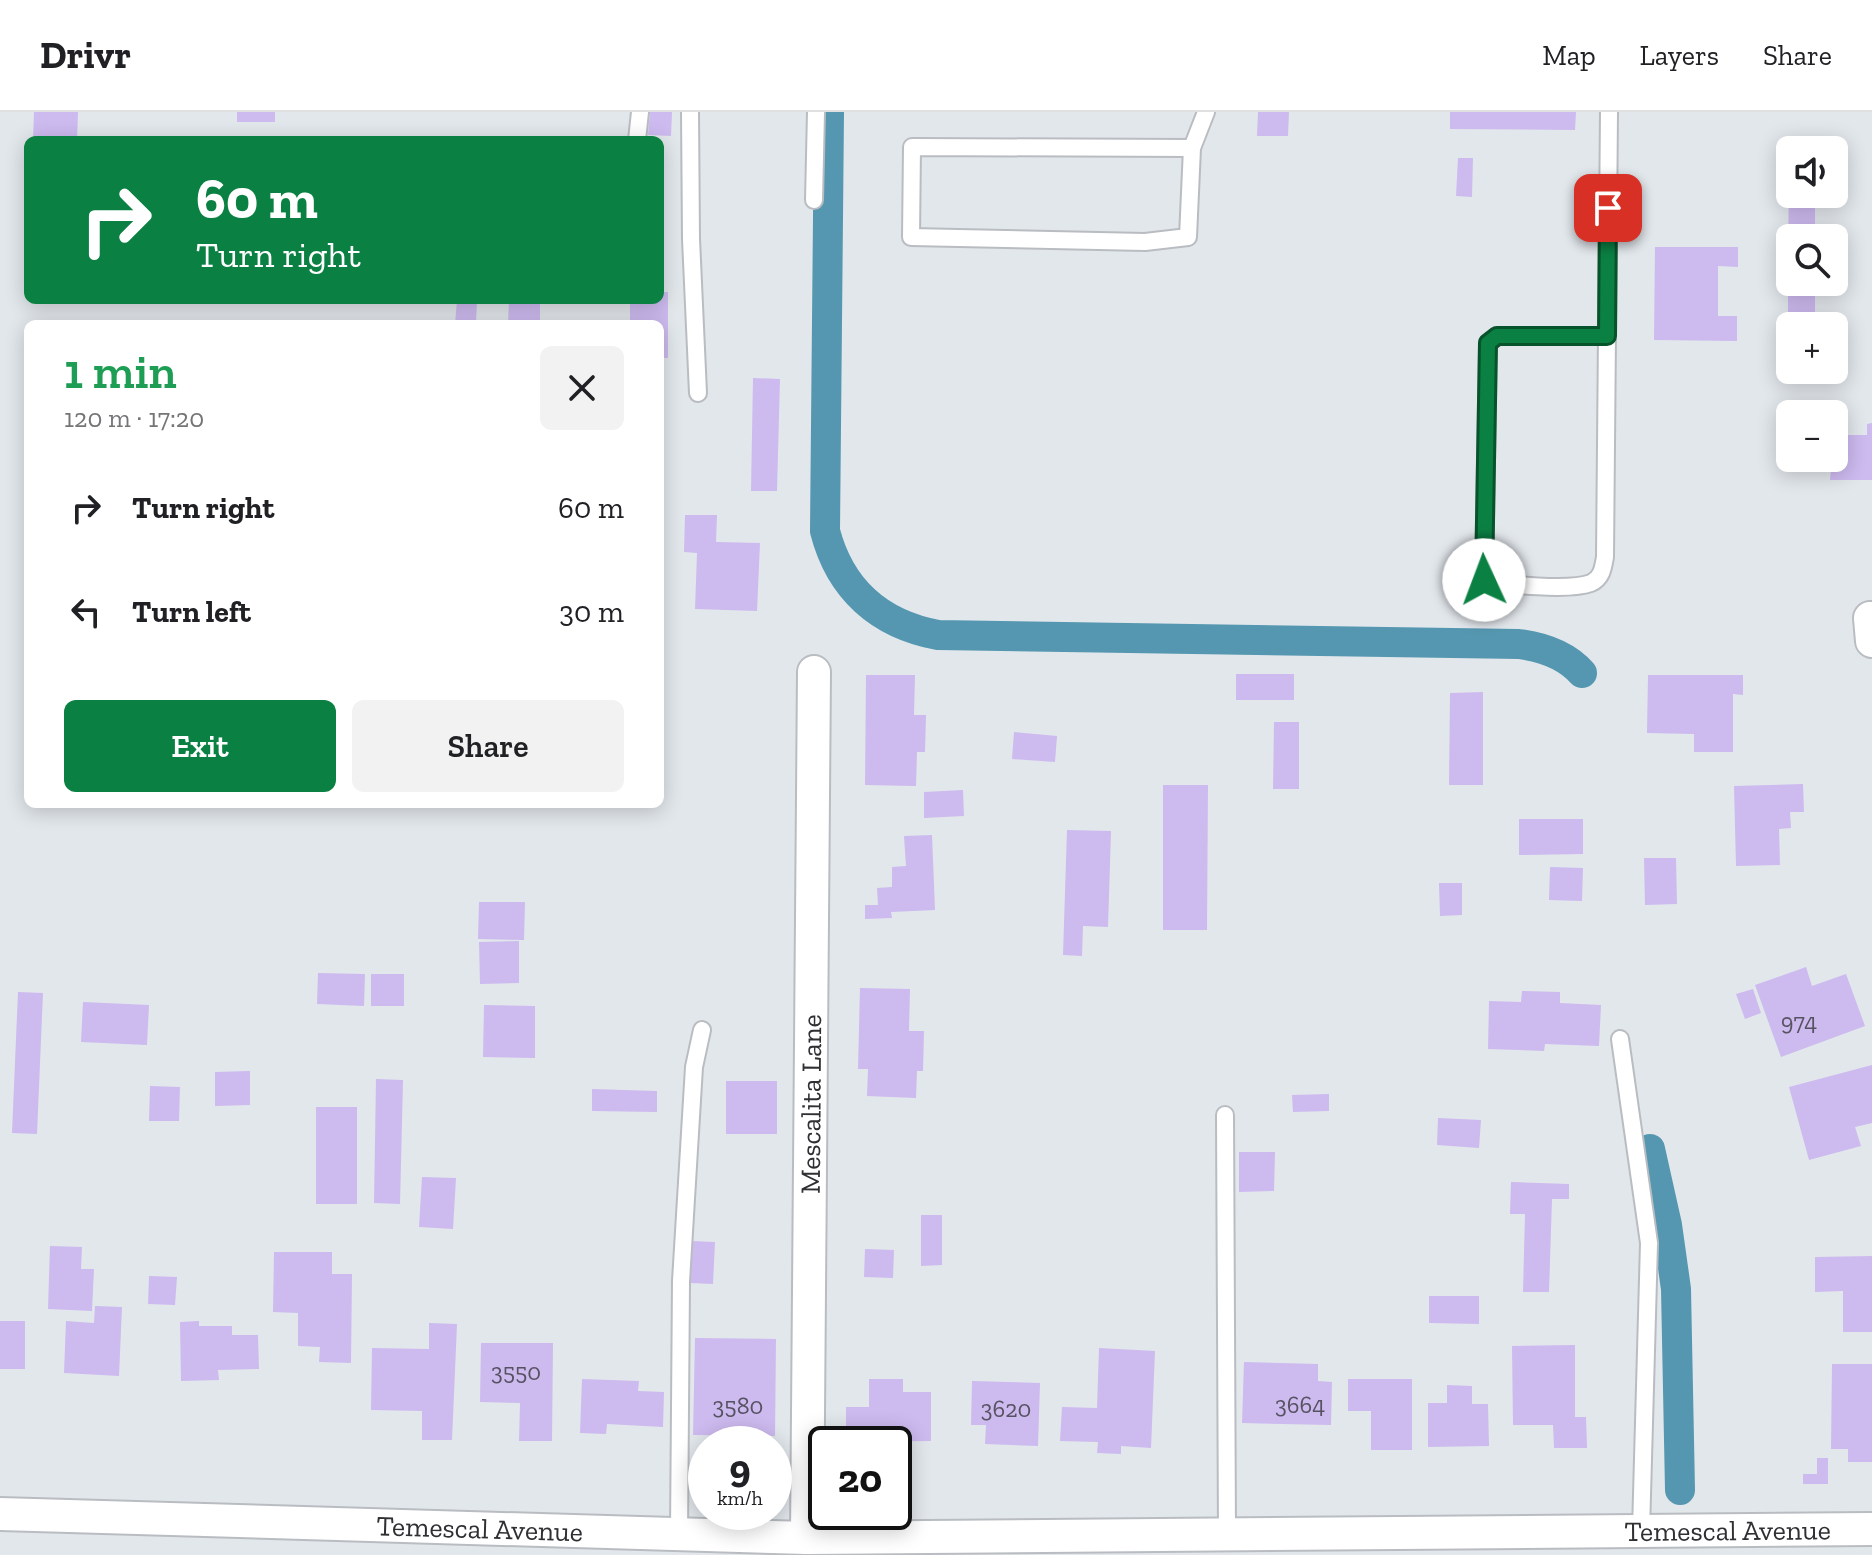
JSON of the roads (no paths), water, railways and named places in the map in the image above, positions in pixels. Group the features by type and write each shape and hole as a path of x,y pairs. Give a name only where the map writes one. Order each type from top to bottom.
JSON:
{"street":[{"name":"Mescalita Lane","path":"807,1538 814,672"},
{"name":"Temescal Avenue","path":"0,1514 807,1538 1872,1529"}],"lane":[{"path":"637,136 640,112"},
{"path":"690,112 691,239 698,393"},
{"path":"814,200 816,112"},
{"path":"1192,148 912,147 911,237 1145,242 1188,237 1192,148 1206,112"},
{"path":"1607,336 1497,336 1488,343 1484,580 1498,584 1573,585 1592,583 1602,574 1607,336 1609,112"},
{"path":"679,1534 680,1296 694,1067 702,1030"},
{"path":"1620,1039 1649,1243 1641,1531"},
{"path":"1225,1115 1227,1534"}],"waterway":[{"path":"829,112 825,531 841,570 865,601 880,613 917,630 938,635 1519,644 1553,653 1569,661 1582,673"},
{"path":"1650,1149 1667,1225 1676,1289 1680,1490"}]}
